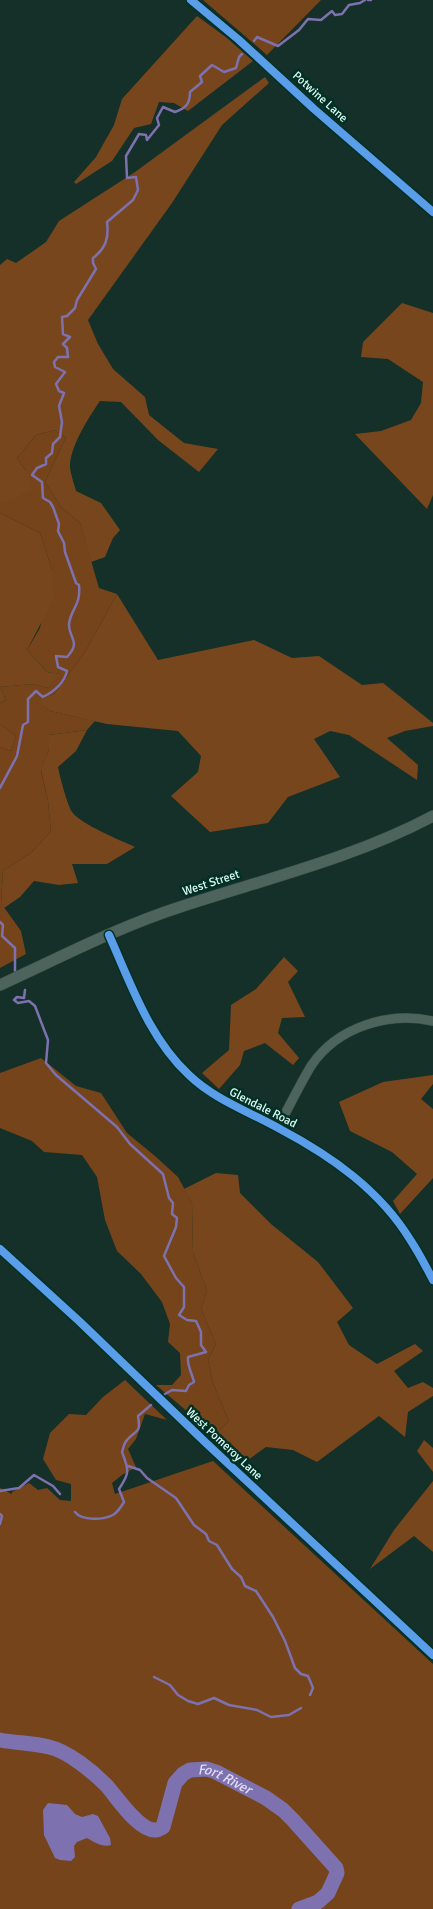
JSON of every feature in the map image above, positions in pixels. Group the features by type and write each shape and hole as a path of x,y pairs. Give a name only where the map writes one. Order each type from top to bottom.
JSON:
{"main road":[{"name":"West Street","path":"0,985 109,935 178,907 340,856 405,831 433,816"}],"street":[{"name":"Potwine Lane","path":"191,0 239,40 433,212"},
{"name":"Glendale Road","path":"109,935 150,1024 175,1061 190,1077 217,1096 278,1127 342,1166 382,1202 410,1239 433,1280"},
{"path":"278,1127 311,1067 320,1055 337,1039 356,1028 377,1021 421,1018 433,1021"},
{"name":"West Pomeroy Lane","path":"0,1249 79,1321 205,1442 433,1655"}],"shaded area":[{"path":"203,0 321,0 267,55"},
{"path":"197,16 227,38 253,61 188,111 174,103 159,102 151,124 134,128 112,161 76,184 74,182 96,157 114,125 122,99"},
{"path":"265,77 269,83 222,125 172,203 88,320 98,344 113,369 145,397 149,415 184,443 218,449 199,472 158,440 121,402 100,401 76,442 70,468 76,491 101,503 120,530 113,538 105,557 91,562 80,523 61,507 45,482 66,437 54,430 36,435 17,458 26,471 32,490 6,502 0,502 0,265 7,259 16,263 46,242 59,221 135,172"},
{"path":"402,303 433,313 433,495 427,509 355,434 381,431 411,420 421,403 423,382 388,359 361,357 363,342"},
{"path":"54,430 66,437 45,482 61,507 80,523 99,588 117,594 85,652 55,693 38,702 50,711 95,721 87,730 49,735 49,749 41,771 48,801 51,831 32,852 3,871 1,903 21,931 26,954 0,968 0,747 11,751 16,736 0,724 0,703 6,700 0,687 33,684 49,688 60,674 47,672 27,650 40,628 52,570 40,533 0,513 0,502 6,502 26,471 17,458 36,435"},
{"path":"0,513 40,533 52,570 53,600 27,650 47,672 61,674 49,688 33,684 0,687"},
{"path":"117,594 158,660 254,640 292,658 319,656 362,685 383,683 433,723 433,726 405,731 387,738 418,765 417,780 349,735 330,731 314,739 340,777 288,797 268,823 210,832 171,796 198,772 201,756 178,731 107,724 50,711 37,702 55,693 85,652"},
{"path":"0,687 6,700 0,703"},
{"path":"0,724 16,736 11,751 0,747"},
{"path":"87,730 76,751 58,767 70,808 84,822 135,847 107,864 72,864 78,883 59,885 34,881 20,897 4,908 1,903 3,871 32,852 51,831 48,801 41,770 49,749 49,735"},
{"path":"284,957 298,971 288,982 305,1017 282,1018 278,1033 299,1058 293,1065 265,1043 244,1051 240,1065 219,1089 202,1073 229,1050 231,1005 256,989"},
{"path":"41,1058 76,1086 101,1093 127,1133 178,1177 192,1203 193,1252 207,1291 201,1309 216,1344 208,1360 213,1383 229,1421 215,1435 156,1385 172,1385 181,1375 180,1353 168,1342 170,1324 162,1302 141,1274 117,1251 105,1220 97,1177 82,1155 44,1152 32,1141 0,1128 0,1073"},
{"path":"433,1075 433,1084 421,1099 433,1109 433,1178 400,1214 393,1201 417,1174 392,1152 350,1131 339,1102 383,1082"},
{"path":"216,1173 238,1175 240,1193 271,1224 318,1262 353,1308 337,1322 349,1345 377,1364 415,1344 423,1351 394,1371 408,1388 423,1382 433,1388 433,1396 408,1412 405,1437 379,1416 317,1462 293,1450 266,1447 245,1462 215,1435 229,1421 213,1383 208,1360 216,1344 201,1309 207,1291 193,1252 192,1203 184,1189"},
{"path":"125,1380 167,1420 145,1414 136,1439 128,1449 136,1467 112,1483 115,1494 213,1461 433,1664 433,1909 0,1909 0,1488 12,1494 12,1492 29,1483 38,1490 47,1488 60,1500 71,1501 71,1484 56,1480 43,1459 50,1433 69,1414 86,1415 103,1397"},
{"path":"424,1440 433,1448 433,1472 417,1451"},
{"path":"433,1481 433,1552 414,1536 370,1569 394,1530"},
{"path":"48,1803 67,1805 75,1814 82,1817 93,1814 98,1816 110,1838 111,1845 102,1845 87,1838 77,1842 74,1846 75,1857 71,1861 55,1858 44,1835 43,1810"}],"waterway":[{"path":"254,41 257,37 278,46 299,30 308,19 321,20 332,11 335,15 342,14 349,5 365,0"},
{"path":"0,788 17,756 23,725 28,722 28,699 36,691 43,697 61,683 67,671 58,667 56,656 67,657 74,643 69,624 79,598 79,585 76,583 65,552 53,507 50,502 43,498 42,482 32,475 37,468 46,464 46,458 52,453 53,444 60,437 62,422 59,406 64,393 59,391 56,384 65,372 55,367 54,362 58,357 68,357 67,348 63,344 70,337 63,334 62,317 67,316 75,308 77,300 96,269 93,258 106,242 107,222 133,200 138,190 136,177 127,178 126,156 139,134 146,135 147,140 159,125 157,118 163,107 175,112 185,107 188,103 190,92 202,82 200,76 212,65 224,72 236,68 239,57 242,54"},
{"path":"0,922 3,925 2,936 15,948 15,971"},
{"path":"25,990 24,998 17,997 14,1000 18,1003 29,1001 35,1006 48,1040 46,1063 56,1075 117,1127 130,1144 163,1174 169,1198 173,1203 172,1214 177,1218 176,1227 164,1256 176,1278 184,1287 184,1307 179,1315 187,1320 196,1321 201,1332 201,1345 206,1352 188,1357 194,1382 189,1385 186,1391 172,1390 165,1394"},
{"path":"75,1512 82,1517 98,1519 109,1517 121,1508 124,1502 119,1489 127,1475 126,1463 122,1452 123,1448 126,1441 138,1429 138,1416 151,1405"},
{"path":"128,1466 140,1470 147,1478 176,1498 194,1525 206,1534 209,1541 217,1545 232,1569 241,1577 245,1586 256,1591 273,1617 285,1641 295,1668 301,1674 308,1676 313,1688 310,1695"},
{"path":"0,1491 19,1488 34,1475 53,1486 60,1494"},
{"path":"0,1514 2,1516 0,1524"},
{"path":"154,1677 170,1685 178,1695 198,1704 214,1698 229,1705 257,1710 271,1717 289,1715 301,1708"},
{"name":"Fort River","path":"0,1740 49,1747 72,1757 101,1780 136,1820 149,1829 157,1830 163,1827 175,1783 183,1774 190,1770 207,1769 216,1772 266,1798 283,1810 336,1868 337,1873 328,1893 318,1902 299,1909"}],"cycle path":[{"path":"191,0 239,40 314,109 433,212"},
{"path":"109,935 142,1010 163,1044 189,1075 210,1092 299,1139 353,1176 385,1206 399,1223 417,1250 433,1280"},
{"path":"0,1249 79,1321 205,1442 433,1655"}]}
